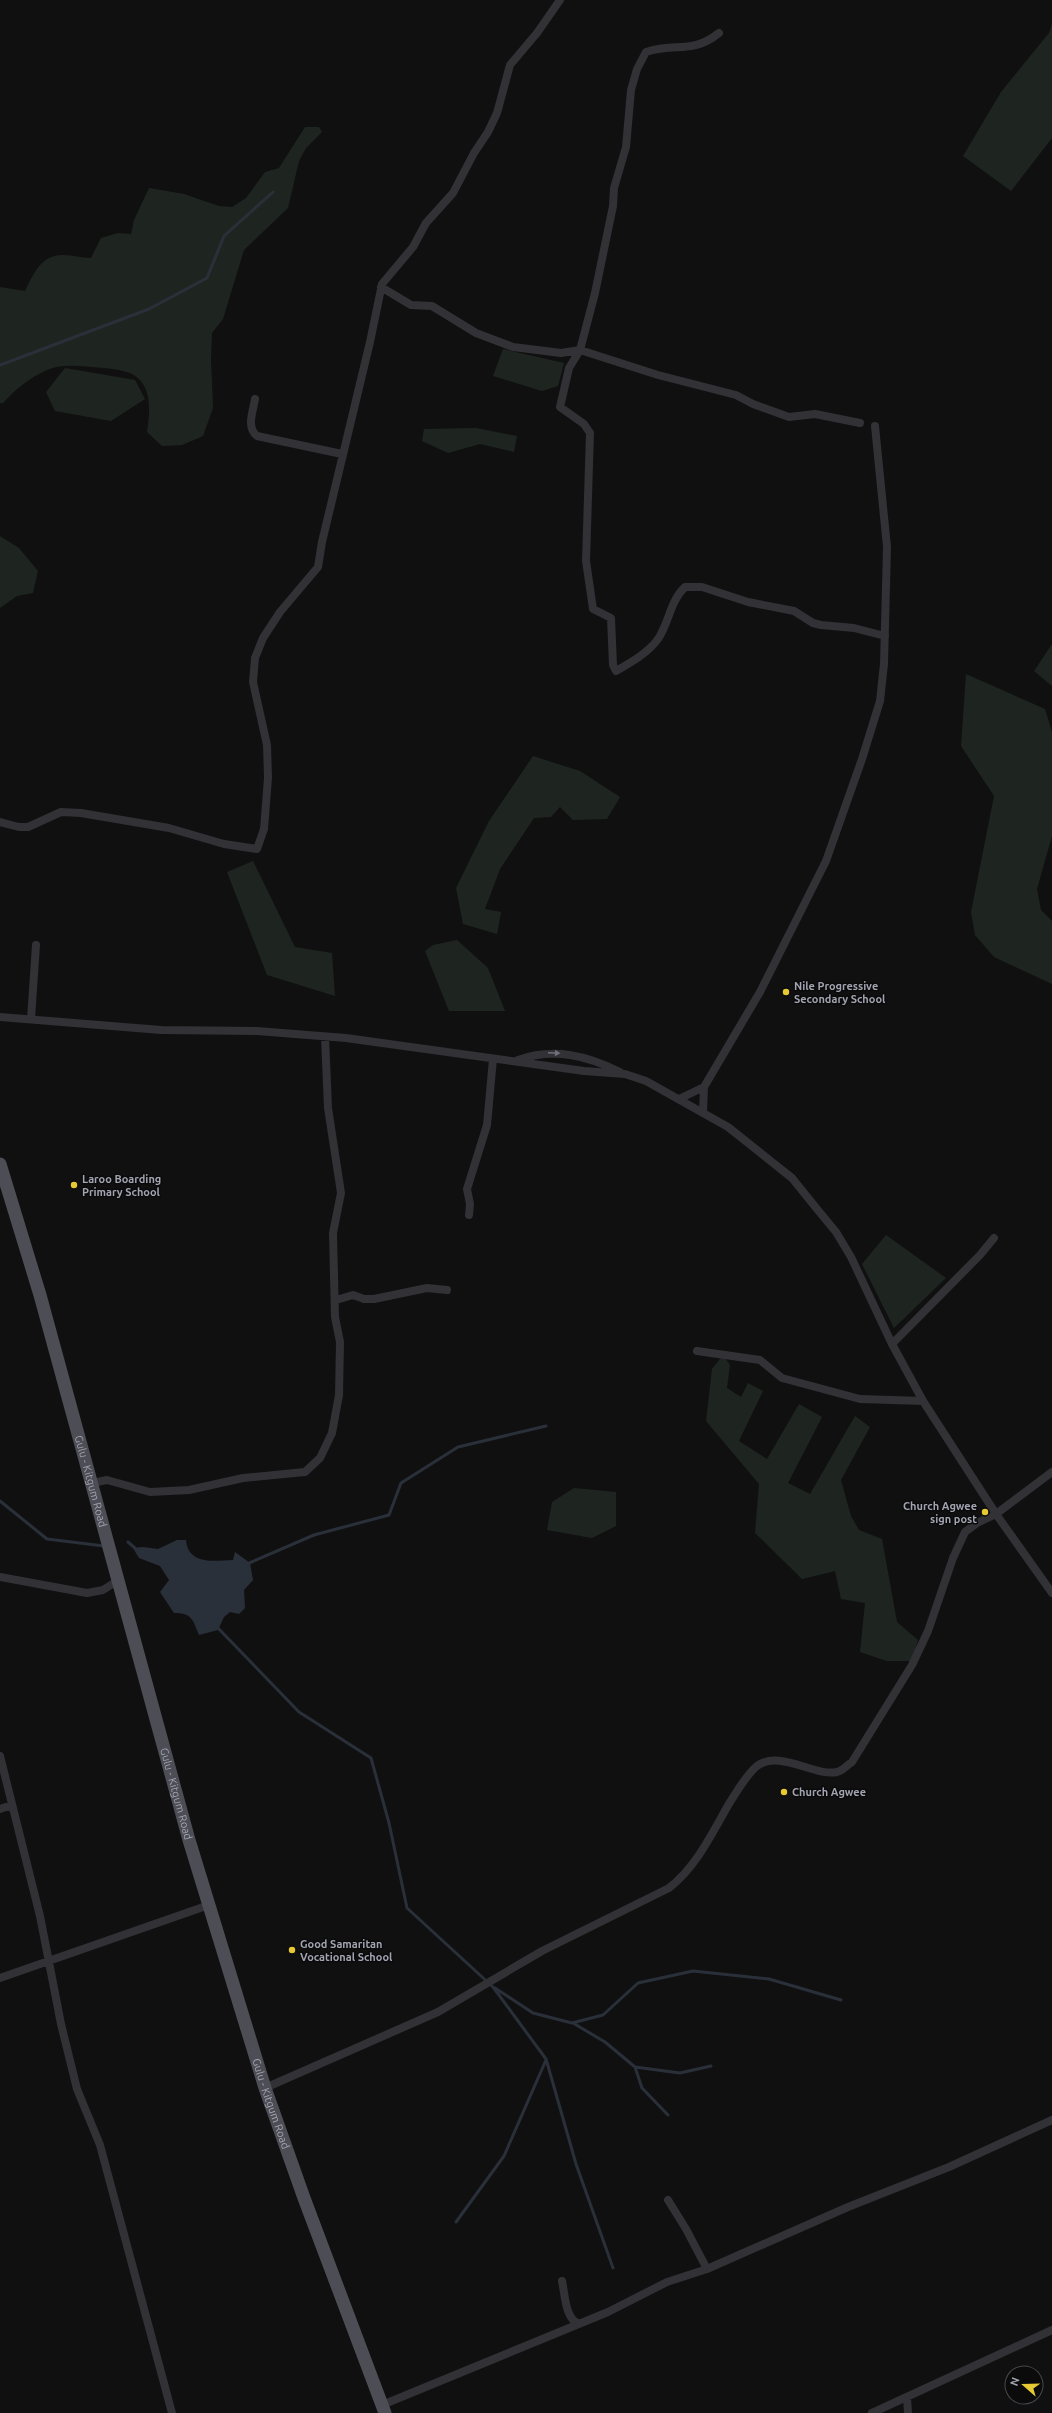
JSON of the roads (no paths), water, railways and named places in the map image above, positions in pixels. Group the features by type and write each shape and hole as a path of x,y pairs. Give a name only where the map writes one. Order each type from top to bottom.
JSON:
{"main road":[{"name":"Gulu - Kitgum Road","path":"0,1164 40,1295 92,1483 117,1581 209,1905 265,2088 304,2198 384,2409"}],"street":[{"path":"0,822 19,827 28,827 60,812 81,812 169,828 224,844 258,849 264,829 268,778 267,745 253,682 255,658 263,638 280,612 318,567 322,542 368,349 381,287 413,247 426,223 453,194 474,153 488,132 497,112 510,64 537,33 560,0"},
{"path":"719,33 705,44 694,47 667,47 646,52 641,60 631,90 626,147 614,188 613,206 605,248 580,350 569,368 560,406 584,424 590,433 586,561 593,609 611,618 613,670 617,671 647,651 658,640 673,606 685,587 702,586 748,602 794,611 804,619 820,625 854,628 884,636"},
{"path":"381,287 411,305 432,306 476,333 513,347 561,353 580,350 658,375 736,394 753,404 789,417 814,414 860,423"},
{"path":"256,399 250,424 253,432 257,436 342,454"},
{"path":"703,1113 704,1087 760,992 826,861 862,759 880,701 884,664 887,547 875,426"},
{"path":"31,1019 36,945"},
{"path":"0,1017 162,1030 257,1031 346,1038 493,1059 517,1060 584,1071 625,1074"},
{"path":"92,1483 107,1480 150,1492 189,1490 243,1478 305,1472 313,1466 332,1433 339,1395 340,1342 335,1318 336,1300 333,1233 341,1194 328,1108 325,1037"},
{"path":"517,1060 533,1054 547,1053 579,1056 646,1081 728,1127 792,1178 836,1232 851,1257 892,1344 924,1401 996,1514 1052,1593"},
{"path":"469,1215 470,1204 467,1189 487,1125 493,1059"},
{"path":"679,1099 704,1087"},
{"path":"892,1344 980,1255 994,1238"},
{"path":"336,1300 353,1295 364,1299 374,1299 427,1288 447,1290"},
{"path":"697,1351 760,1360 782,1378 860,1399 924,1401"},
{"path":"265,2088 438,2012 542,1951 669,1888 696,1861 737,1790 758,1765 772,1760 832,1772 843,1770 852,1762 912,1665 928,1631 953,1558 965,1532 977,1523 996,1514 1052,1472"},
{"path":"0,1577 87,1593 103,1590 117,1581"},
{"path":"0,1756 40,1916 48,1962 77,2090 100,2145 172,2413"},
{"path":"0,1809 12,1805"},
{"path":"0,1978 209,1905"},
{"path":"384,2409 579,2324 667,2282 707,2269 848,2207 949,2167 1052,2120"},
{"path":"668,2200 686,2229 707,2269"},
{"path":"562,2281 570,2317 579,2324"},
{"path":"872,2413 1052,2330"},
{"path":"907,2397 908,2413"}],"waterway":[{"path":"0,365 149,309 207,278 224,236 273,192"},
{"path":"247,1564 314,1535 389,1515 401,1483 458,1447 546,1426"},
{"path":"0,1501 47,1539 104,1546"},
{"path":"128,1542 136,1549"},
{"path":"217,1627 299,1712 371,1758 389,1823 407,1908 493,1987 546,2059 576,2164 613,2268"},
{"path":"495,1988 533,2013 572,2023 603,2015 638,1983 693,1971 769,1979 841,2000"},
{"path":"573,2023 605,2042 635,2067 642,2088 668,2115"},
{"path":"456,2222 504,2156 546,2060"},
{"path":"635,2067 680,2073 711,2066"}],"place":[{"name":"Nile Progressive Secondary School","path":"786,992"},
{"name":"Laroo Boarding Primary School","path":"74,1185"},
{"name":"Church Agwee sign post","path":"985,1512"},
{"name":"Church Agwee","path":"784,1792"},
{"name":"Good Samaritan Vocational School","path":"292,1950"}]}
